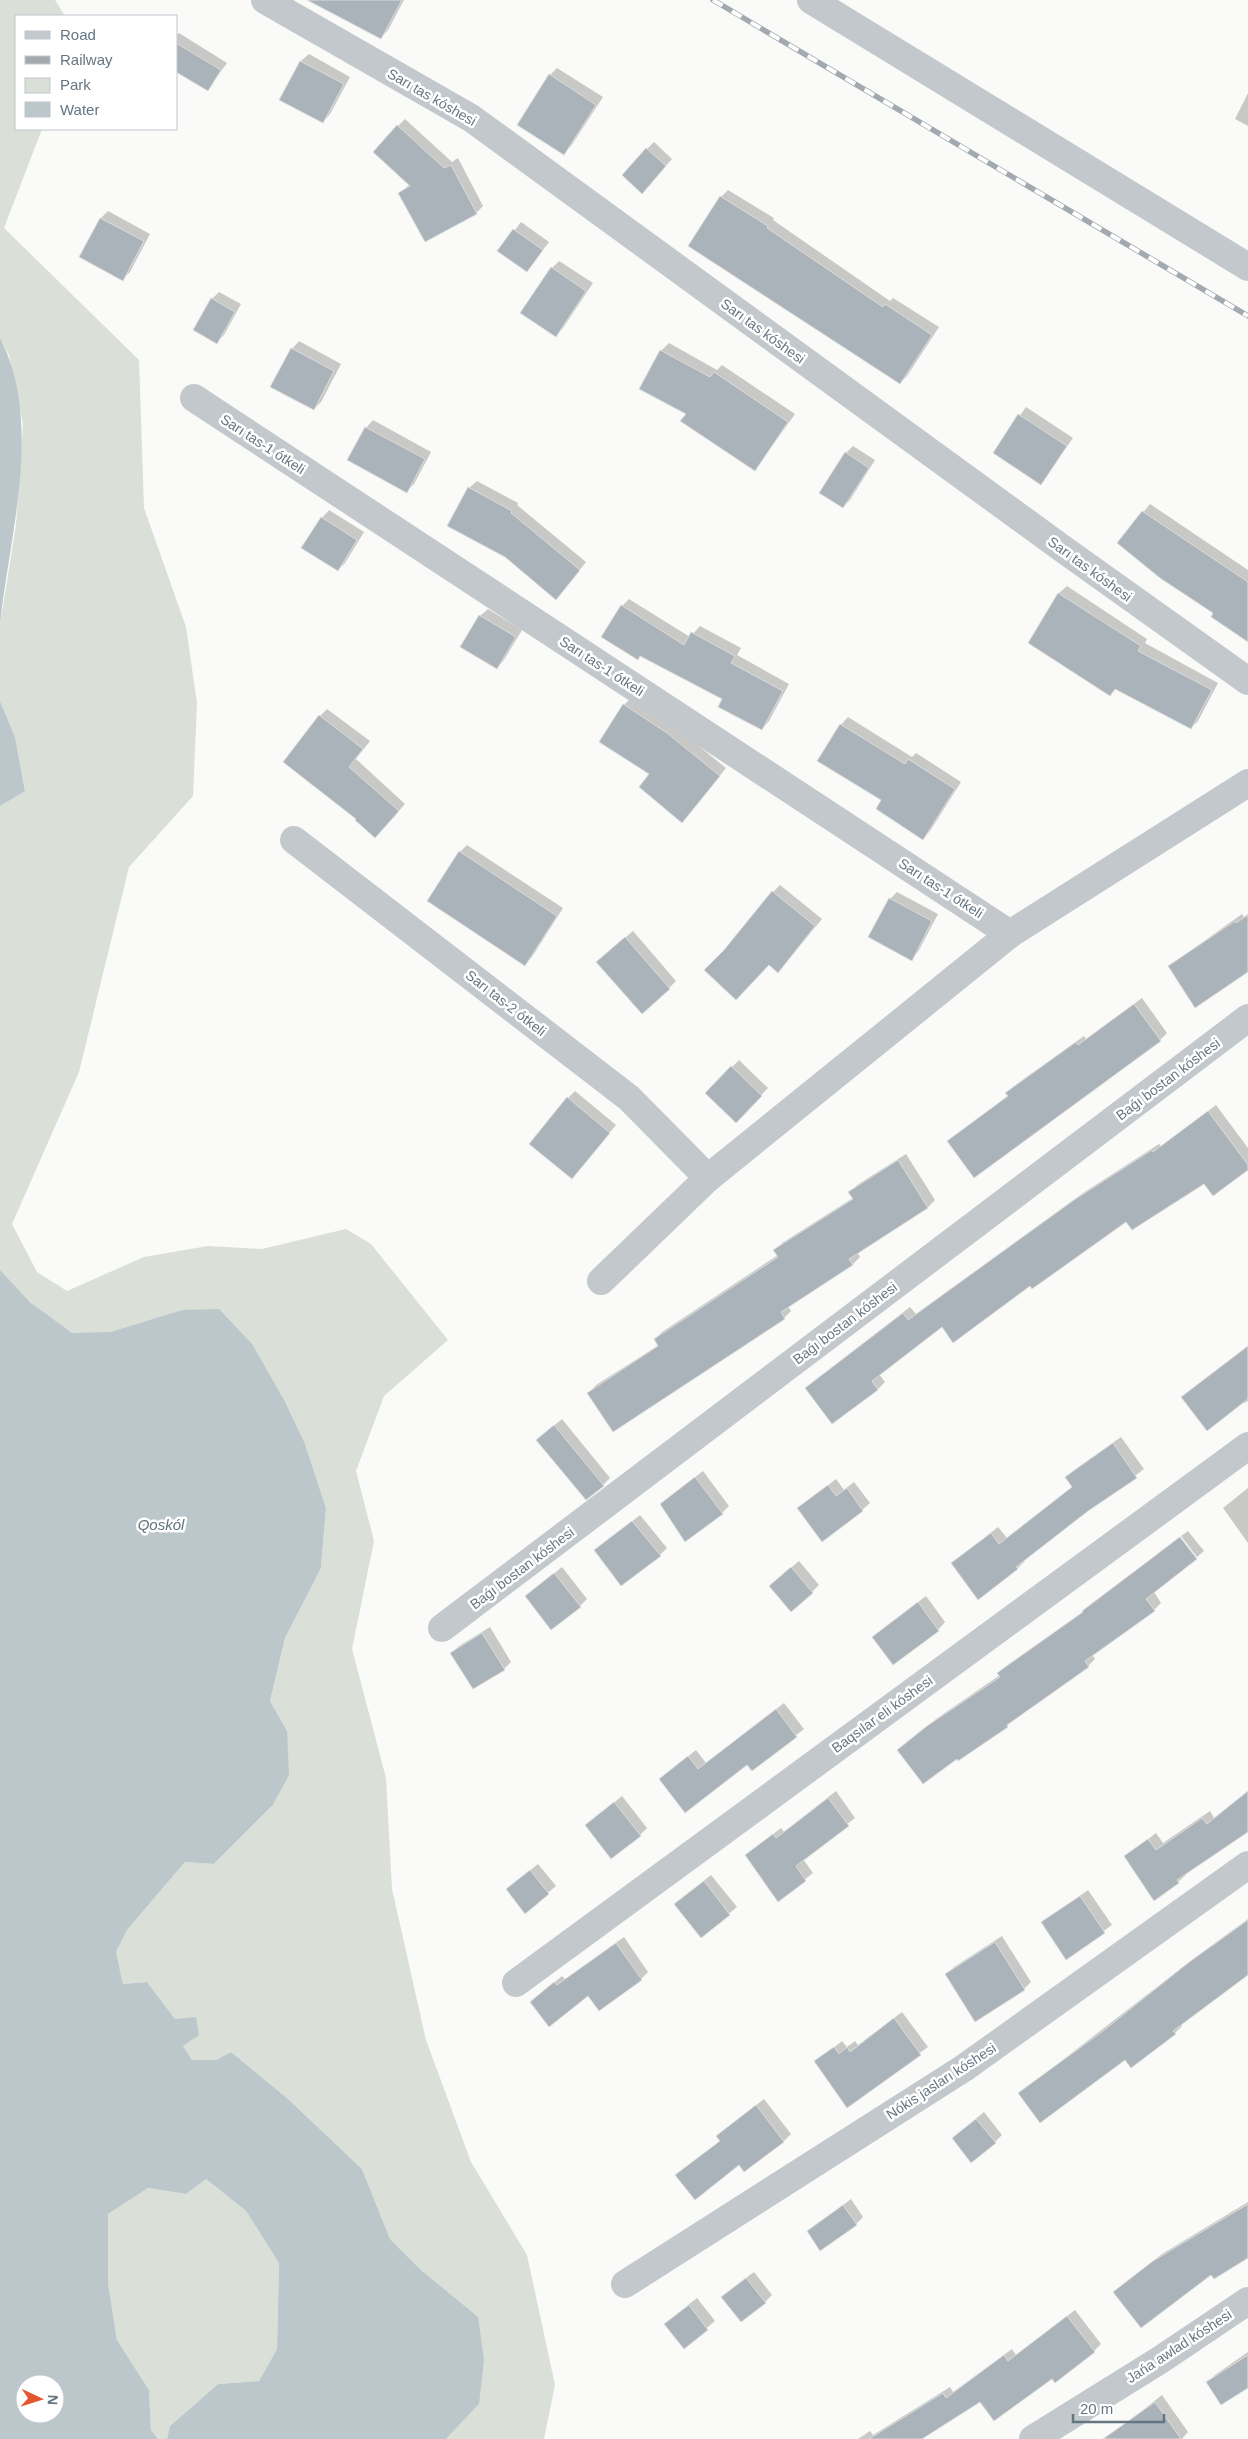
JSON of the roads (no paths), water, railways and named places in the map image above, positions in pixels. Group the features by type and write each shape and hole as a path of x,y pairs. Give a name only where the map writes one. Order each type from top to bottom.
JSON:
{"street":[{"name":"Sarı tas kóshesi","path":"265,0 471,118 1063,550 1248,681"},
{"path":"811,0 1248,268"},
{"name":"Sarı tas-1 ótkeli","path":"194,398 1010,934"},
{"path":"601,1281 708,1178 1010,934 1248,783"},
{"name":"Sarı tas-2 ótkeli","path":"294,840 628,1098 708,1178"},
{"name":"Baǵı bostan kóshesi","path":"442,1628 1248,1018"},
{"name":"Baqsılar eli kóshesi","path":"516,1983 1248,1446"},
{"name":"Nókis jasları kóshesi","path":"625,2284 964,2068 1248,1865"},
{"name":"Jańa awlad kóshesi","path":"1033,2439 1160,2360 1248,2301"}],"water":[{"path":"0,338 13,371 20,406 22,442 16,517 0,625"},
{"path":"0,701 15,737 25,791 0,806"},
{"name":"Qoskól","path":"0,1270 31,1303 72,1333 111,1332 182,1310 219,1309 252,1344 284,1400 305,1444 326,1508 321,1568 285,1638 270,1701 287,1731 289,1775 272,1806 214,1864 185,1862 127,1930 116,1952 123,1984 147,1982 175,2019 196,2017 199,2035 183,2046 192,2060 216,2060 231,2052 287,2098 362,2169 390,2239 422,2271 478,2317 484,2360 479,2404 446,2439 167,2439 170,2426 218,2384 259,2381 277,2349 279,2263 246,2211 206,2179 186,2194 148,2188 108,2214 108,2283 117,2340 149,2390 151,2430 158,2439 0,2439"}],"railway":[{"path":"713,0 1248,316"}]}
